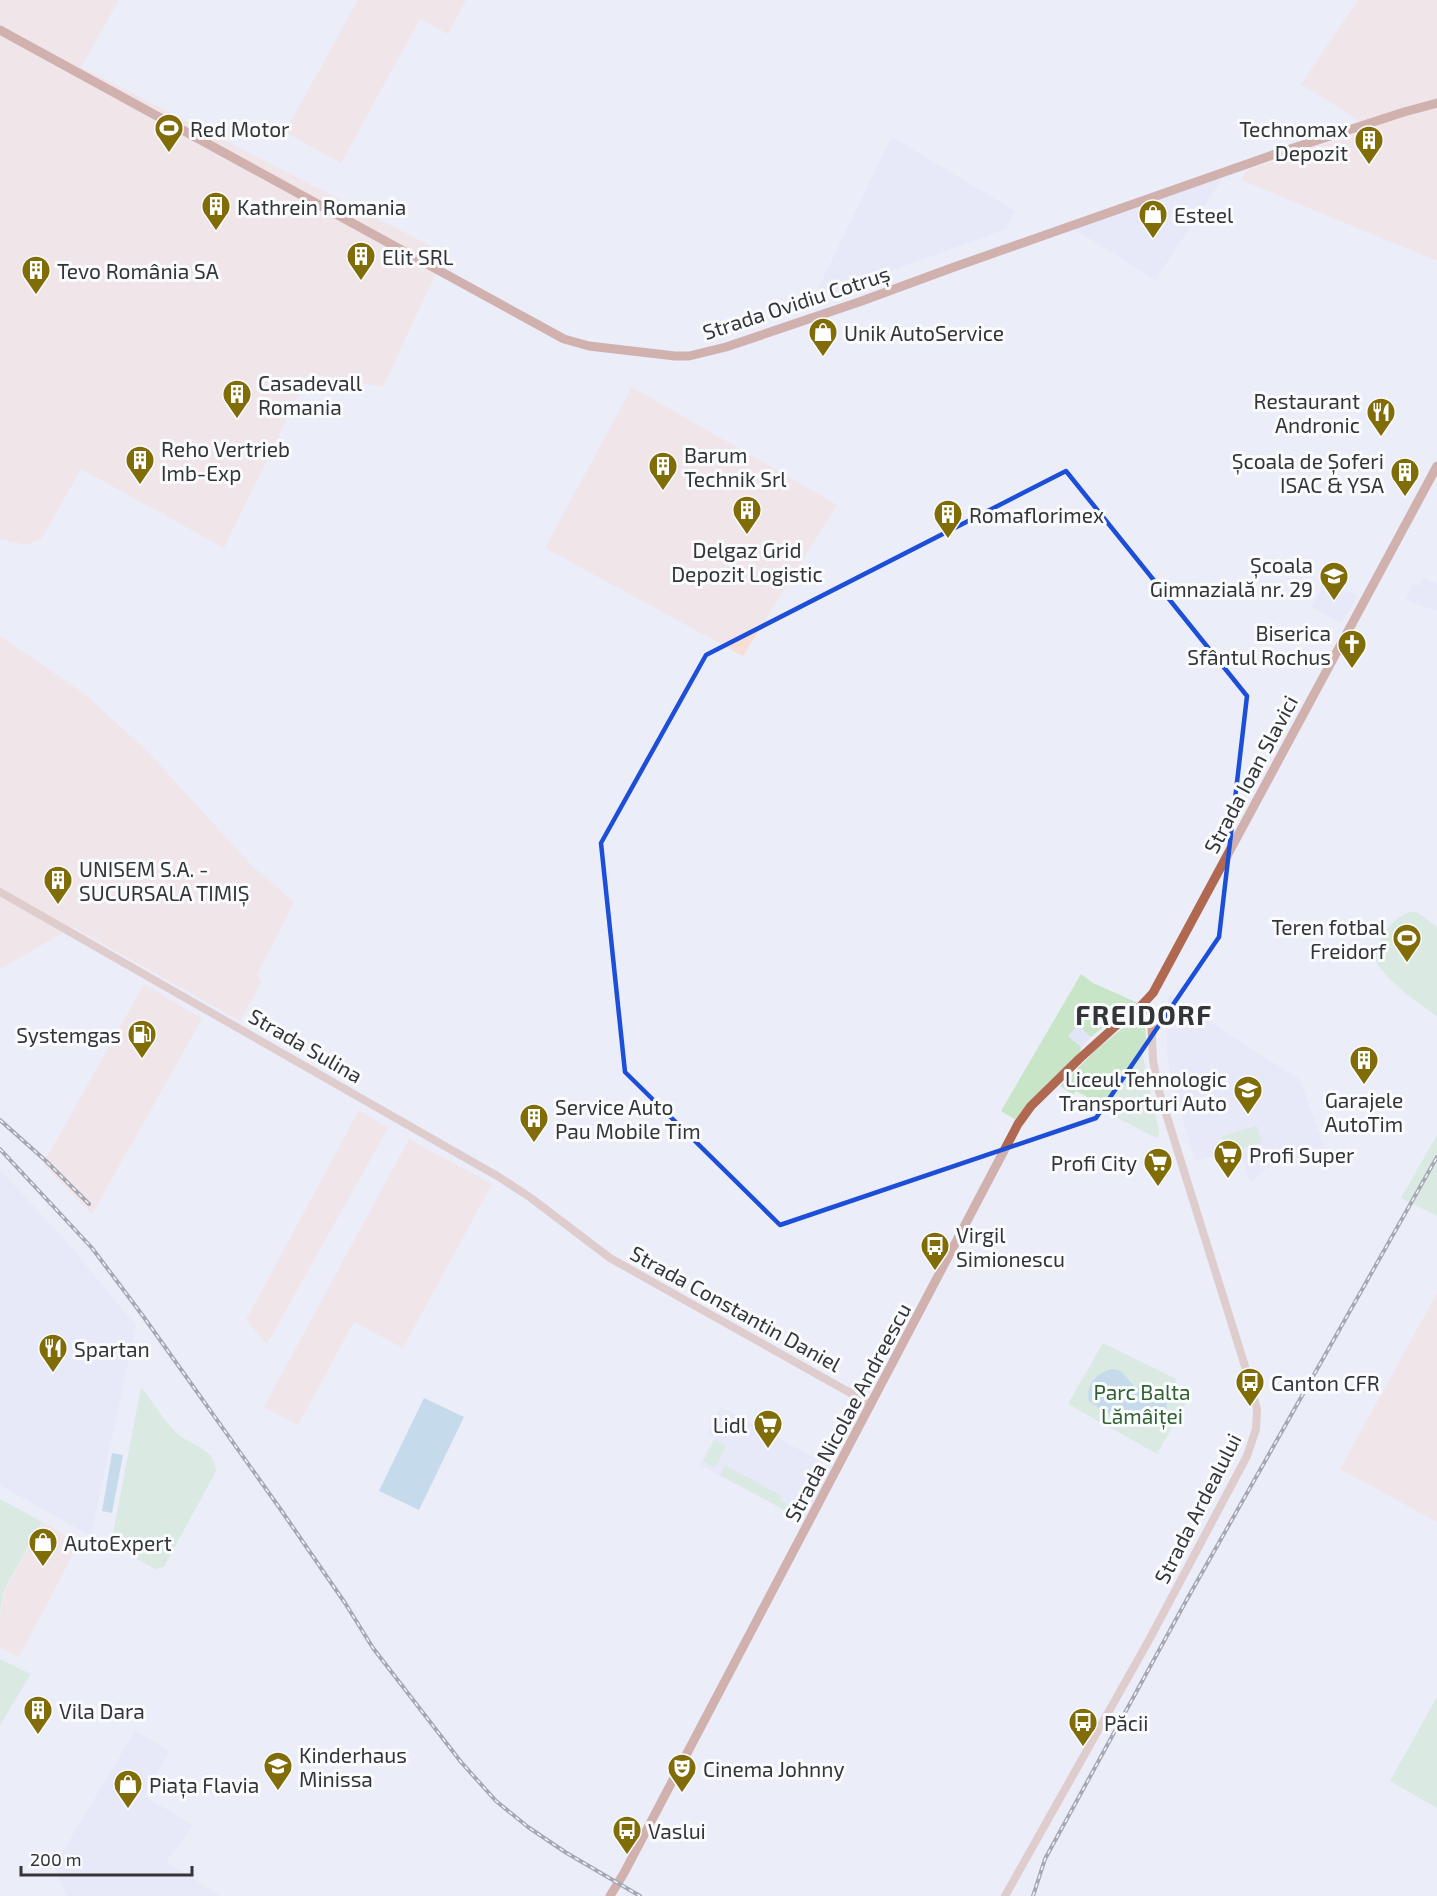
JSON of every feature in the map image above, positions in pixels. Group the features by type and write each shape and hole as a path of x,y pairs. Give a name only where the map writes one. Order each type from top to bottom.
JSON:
{"main road":[{"name":"Strada Ovidiu Cotruș","path":"0,30 564,339 589,346 675,356 689,356 726,347 1271,155 1437,103"},
{"name":"Strada Ioan Slavici","path":"1145,1003 1158,985 1437,466"},
{"name":"Strada Nicolae Andreescu","path":"610,1896 870,1404 916,1322 1014,1132 1026,1112 1087,1052 1145,1003"}],"street":[{"name":"Strada Sulina","path":"0,892 499,1177 531,1198 587,1241"},
{"name":"Strada Ardealului","path":"1005,1896 1144,1650 1227,1497 1247,1456 1256,1429 1257,1406 1158,1088 1153,1060 1151,1014 1145,1003"},
{"name":"Strada Constantin Daniel","path":"587,1241 610,1258 870,1404"}],"highlighted area":[{"path":"1066,471 1247,696 1219,937 1096,1118 780,1225 625,1072 601,843 706,655"}],"shaded area":[{"path":"0,0 119,0 81,67 445,253 383,387 309,373 224,548 81,469 42,538 27,545 0,539"},
{"path":"358,0 466,0 448,34 420,19 341,163 285,132"},
{"path":"1358,0 1437,0 1437,261 1241,180 1247,170 1371,128 1301,84"},
{"path":"892,137 1015,211 1006,229 813,299"},
{"path":"1224,176 1155,280 1073,228 1203,184"},
{"path":"632,387 837,505 743,656 545,548"},
{"path":"1424,578 1437,584 1437,611 1406,600 1413,583 1420,586"},
{"name":"Școala Gimnazială nr. 29","path":"1324,583 1336,590 1350,592 1357,596 1342,623 1311,607"},
{"path":"0,636 86,695 149,753 253,867 294,902 257,975 262,981 240,1021 73,927 0,969"},
{"path":"144,984 202,1019 92,1214 43,1164"},
{"name":"Liceul Tehnologic Transporturi Auto","path":"1169,995 1300,1080 1326,1152 1275,1161 1250,1183 1242,1157 1222,1162 1219,1154 1195,1161 1170,1075 1166,1025"},
{"path":"1078,1024 1091,1037 1081,1047 1068,1036"},
{"path":"359,1110 388,1128 267,1344 246,1320"},
{"path":"409,1139 492,1184 403,1348 354,1322 298,1425 264,1407"},
{"path":"0,1170 67,1242 136,1326 91,1536 0,1485"},
{"path":"1437,1293 1437,1522 1340,1469"},
{"path":"721,1407 833,1468 805,1521 699,1465 715,1438 707,1433"},
{"name":"AutoExpert","path":"43,1522 79,1543 19,1657 0,1647 0,1614 5,1590"},
{"name":"Piața Flavia","path":"135,1731 170,1751 144,1796 193,1825 166,1862 219,1896 66,1896 54,1866"}],"green space":[{"name":"Teren fotbal Freidorf","path":"1410,912 1417,912 1437,927 1437,1016 1395,984 1375,960 1378,945 1386,931 1397,919"},
{"path":"1081,974 1093,983 1138,1003 1091,1037 1078,1025 1068,1036 1081,1047 1080,1054 1037,1093 1016,1120 1001,1111"},
{"path":"1138,1016 1145,1022 1146,1044 1142,1046 1142,1051 1159,1132 1156,1138 1106,1112 1108,1108 1076,1091 1073,1095 1060,1086 1098,1048"},
{"path":"1257,1126 1262,1143 1227,1153 1222,1136"},
{"path":"1437,1135 1437,1216 1401,1198"},
{"name":"Parc Balta Lămâiței","path":"1103,1343 1176,1379 1179,1393 1191,1391 1157,1454 1068,1404"},
{"path":"141,1387 177,1433 211,1456 216,1471 164,1567 155,1569 111,1544"},
{"path":"714,1440 726,1446 715,1468 703,1462"},
{"path":"725,1465 782,1496 780,1500 806,1514 803,1520 720,1475"},
{"path":"0,1499 42,1522 4,1590 0,1610"},
{"path":"0,1659 31,1674 0,1725"},
{"path":"1437,1697 1437,1808 1390,1781"}],"water":[{"path":"1113,1369 1121,1371 1134,1386 1155,1390 1164,1395 1167,1403 1165,1411 1142,1412 1125,1420 1089,1401 1089,1390 1097,1376"},
{"path":"424,1398 464,1417 419,1510 379,1491"},
{"path":"112,1453 123,1455 112,1513 102,1511"}],"railway":[{"path":"0,1120 89,1204"},
{"path":"0,1149 92,1248 281,1510 373,1648 461,1762 496,1801 528,1827 565,1852 640,1896"},
{"path":"1033,1896 1045,1859 1186,1601 1437,1157"}],"place":[{"name":"Red Motor","path":"169,154"},
{"name":"Technomax Depozit","path":"1369,166"},
{"name":"Kathrein Romania","path":"216,232"},
{"name":"Esteel","path":"1153,240"},
{"name":"Elit SRL","path":"361,282"},
{"name":"Tevo România SA","path":"36,296"},
{"name":"Unik AutoService","path":"823,358"},
{"name":"Casadevall Romania","path":"237,420"},
{"name":"Restaurant Andronic","path":"1381,438"},
{"name":"Reho Vertrieb Imb-Exp","path":"140,486"},
{"name":"Barum Technik Srl","path":"663,492"},
{"name":"Școala de Șoferi ISAC & YSA","path":"1405,498"},
{"name":"Delgaz Grid Depozit Logistic","path":"747,536"},
{"name":"Romaflorimex","path":"948,540"},
{"name":"Școala Gimnazială nr. 29","path":"1334,602"},
{"name":"Biserica Sfântul Rochus","path":"1352,670"},
{"name":"UNISEM S.A. - SUCURSALA TIMIȘ","path":"58,906"},
{"name":"Teren fotbal Freidorf","path":"1407,964"},
{"name":"Systemgas","path":"142,1060"},
{"name":"Garajele AutoTim","path":"1364,1086"},
{"name":"Liceul Tehnologic Transporturi Auto","path":"1248,1116"},
{"name":"Service Auto Pau Mobile Tim","path":"534,1144"},
{"name":"Profi Super","path":"1228,1180"},
{"name":"Profi City","path":"1158,1188"},
{"name":"Virgil Simionescu","path":"935,1272"},
{"name":"Spartan","path":"53,1374"},
{"name":"Canton CFR","path":"1250,1408"},
{"name":"Lidl","path":"768,1450"},
{"name":"AutoExpert","path":"43,1568"},
{"name":"Vila Dara","path":"38,1736"},
{"name":"Păcii","path":"1083,1748"},
{"name":"Kinderhaus Minissa","path":"278,1792"},
{"name":"Cinema Johnny","path":"682,1794"},
{"name":"Piața Flavia","path":"128,1810"},
{"name":"Vaslui","path":"627,1856"}],"district":[{"name":"FREIDORF","path":"1144,1014"}]}
